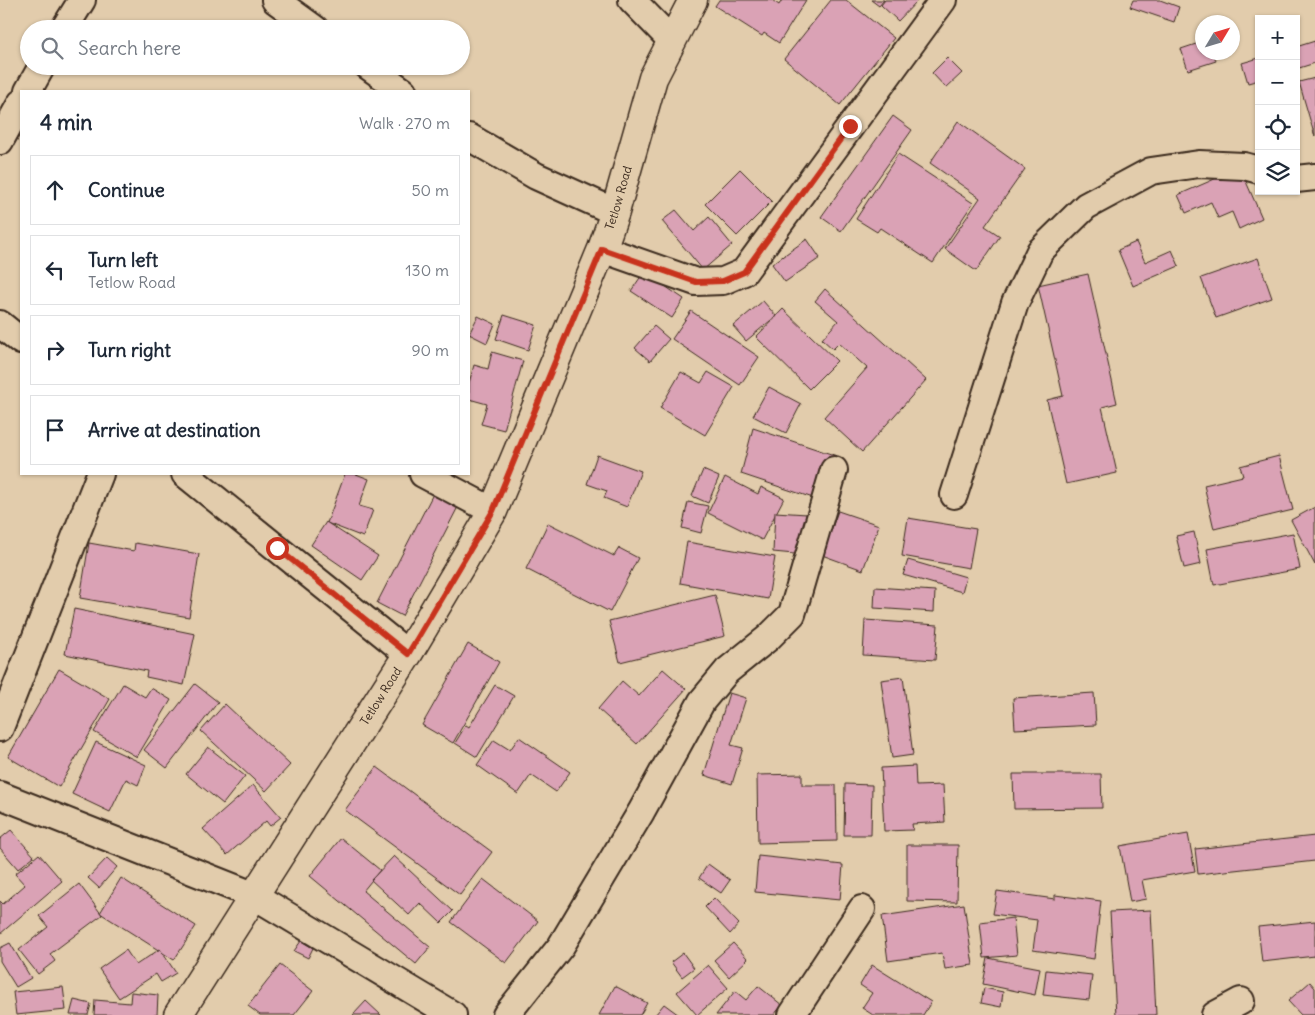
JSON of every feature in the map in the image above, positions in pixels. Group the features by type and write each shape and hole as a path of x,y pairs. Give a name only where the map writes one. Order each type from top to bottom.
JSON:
{"street":[{"path":"70,20 82,0"},
{"path":"275,0 303,20"},
{"path":"632,0 671,40"},
{"name":"Tetlow Road","path":"178,1015 408,654 493,511 602,249 615,212 653,78 693,0"},
{"path":"602,249 696,282 723,281 744,272 943,0"},
{"path":"29,90 37,75"},
{"path":"381,75 402,90"},
{"path":"0,141 20,105"},
{"path":"470,138 536,176 615,212"},
{"path":"954,495 1015,303 1040,252 1086,206 1151,171 1199,164 1244,166 1255,169"},
{"path":"1300,179 1315,178"},
{"path":"0,324 20,340"},
{"path":"506,1015 561,946 641,812 702,701 727,671 768,638 792,614 834,470"},
{"path":"0,728 100,475"},
{"path":"185,475 408,654"},
{"path":"425,475 493,511"},
{"path":"0,794 253,896 453,1015"},
{"path":"792,1015 862,909"},
{"path":"1216,1015 1241,1001"}],"building":[{"path":"719,0 772,0 779,5 782,0 806,0 779,43 764,33 762,36 715,6"},
{"path":"831,0 846,0 894,38 840,105 784,59"},
{"path":"871,0 884,0 879,6"},
{"path":"885,0 918,0 898,21 881,5"},
{"path":"1133,0 1160,0 1179,7 1174,22 1130,7"},
{"path":"1315,41 1315,63 1300,68 1300,46"},
{"path":"1195,44 1195,60 1216,61 1188,70 1181,49"},
{"path":"947,58 962,73 946,88 932,73"},
{"path":"1255,59 1255,81 1248,83 1242,63"},
{"path":"1315,78 1315,137 1300,85 1300,82"},
{"path":"893,116 912,130 841,231 821,217"},
{"path":"958,121 1025,169 985,226 1000,236 976,271 945,249 980,198 930,163"},
{"path":"898,154 973,203 933,263 880,228 877,232 856,219"},
{"path":"1240,168 1262,218 1239,229 1232,212 1218,218 1211,202 1186,213 1178,195"},
{"path":"740,169 772,201 737,236 705,204"},
{"path":"676,210 694,231 709,217 732,245 703,270 662,221"},
{"path":"807,239 820,258 785,282 772,264"},
{"path":"1136,242 1145,262 1172,250 1179,266 1133,286 1118,250"},
{"path":"1258,258 1272,298 1216,318 1201,278"},
{"path":"644,272 684,299 672,318 631,291"},
{"path":"1088,274 1117,403 1102,407 1117,473 1066,484 1047,400 1063,396 1038,285"},
{"path":"825,289 926,380 862,452 824,417 867,368 839,343 833,349 822,339 838,321 815,301"},
{"path":"763,301 776,316 746,341 733,326"},
{"path":"783,309 837,361 809,389 756,337"},
{"path":"691,311 759,357 740,385 672,339"},
{"path":"504,315 536,325 528,350 496,339"},
{"path":"478,316 495,324 487,343 470,334"},
{"path":"654,326 669,339 650,361 635,348"},
{"path":"492,352 523,361 504,430 481,424 487,404 470,399 470,379 474,365 488,369"},
{"path":"681,372 701,383 708,372 734,387 705,435 660,408"},
{"path":"769,387 801,404 786,433 753,416"},
{"path":"753,428 837,456 822,501 741,474"},
{"path":"597,455 641,471 627,507 604,498 607,491 587,484"},
{"path":"1279,456 1293,510 1214,529 1204,485 1243,476 1240,466"},
{"path":"703,470 719,477 708,503 692,496"},
{"path":"345,475 359,475 369,479 359,506 373,510 363,537 327,523"},
{"path":"725,477 758,494 761,487 784,498 762,540 708,513"},
{"path":"435,490 460,503 402,616 377,603"},
{"path":"688,502 708,506 701,533 682,528"},
{"path":"1315,507 1315,565 1291,520"},
{"path":"838,511 879,525 863,570 822,555"},
{"path":"775,512 807,514 805,555 773,552"},
{"path":"908,518 976,529 969,568 902,556"},
{"path":"326,522 378,556 362,580 311,545"},
{"path":"548,523 614,556 619,548 638,558 610,612 526,569"},
{"path":"1194,532 1201,564 1184,568 1176,536"},
{"path":"1293,533 1300,569 1214,585 1207,549"},
{"path":"687,542 775,557 768,599 680,583"},
{"path":"89,543 134,551 135,543 199,554 189,617 80,598"},
{"path":"908,560 966,577 962,592 903,575"},
{"path":"875,587 935,591 934,612 874,608"},
{"path":"715,595 725,636 620,662 609,621"},
{"path":"74,609 195,634 184,685 146,677 147,671 65,654"},
{"path":"865,620 938,625 935,660 863,655"},
{"path":"468,644 499,662 453,743 422,725"},
{"path":"59,669 110,699 59,787 8,757"},
{"path":"663,669 686,689 637,744 598,709 622,681 639,696"},
{"path":"903,677 913,755 892,758 881,680"},
{"path":"123,684 145,697 151,688 171,700 137,757 94,732"},
{"path":"195,684 218,702 167,768 144,750"},
{"path":"495,685 514,696 477,757 455,743 466,725 469,727"},
{"path":"729,693 746,698 731,745 743,748 732,784 704,775"},
{"path":"1094,693 1096,725 1015,729 1013,698"},
{"path":"225,704 290,765 266,791 201,731"},
{"path":"519,737 570,772 556,792 531,775 518,794 477,765 494,740 510,750"},
{"path":"96,742 146,765 138,785 126,779 110,812 72,794"},
{"path":"208,747 245,776 223,804 186,774"},
{"path":"915,766 916,786 943,785 945,822 912,824 913,830 884,831 881,768"},
{"path":"377,767 492,852 460,895 345,810"},
{"path":"802,774 802,785 836,785 837,841 758,843 757,775"},
{"path":"1013,774 1101,774 1102,808 1014,809"},
{"path":"845,784 872,785 871,835 844,835"},
{"path":"253,785 281,817 270,826 266,821 227,855 203,829"},
{"path":"11,830 34,856 18,869 0,848 0,839"},
{"path":"1188,834 1195,871 1142,880 1146,899 1130,902 1120,846"},
{"path":"1315,836 1315,861 1198,874 1195,849"},
{"path":"341,838 380,870 363,891 430,947 416,964 310,876"},
{"path":"907,845 958,845 957,902 907,901"},
{"path":"39,854 62,881 0,934 0,901 3,904 25,885 15,874"},
{"path":"394,856 453,911 441,923 420,903 409,915 371,880"},
{"path":"758,856 843,865 840,900 755,892"},
{"path":"107,858 117,867 99,888 88,878"},
{"path":"708,864 730,880 721,893 699,878"},
{"path":"121,878 196,926 174,960 100,913"},
{"path":"483,879 538,921 506,963 451,922"},
{"path":"79,884 102,915 50,954 55,961 38,974 19,950 48,927 39,916"},
{"path":"997,891 1055,899 1055,895 1101,901 1094,959 1033,950 1037,920 993,914"},
{"path":"714,898 739,924 730,934 705,907"},
{"path":"964,904 973,965 945,969 942,953 888,961 882,916"},
{"path":"1151,910 1156,1015 1116,1015 1110,912"},
{"path":"1013,918 1017,955 984,958 980,922"},
{"path":"1315,921 1315,956 1262,962 1258,927"},
{"path":"301,941 313,948 308,958 294,951"},
{"path":"10,943 31,978 16,987 0,961 0,948"},
{"path":"733,943 748,959 729,977 714,960"},
{"path":"160,949 176,973 161,982 156,974 119,998 99,969 126,950 136,965"},
{"path":"683,953 694,968 682,977 671,962"},
{"path":"988,958 1040,968 1035,995 983,984"},
{"path":"280,965 313,991 294,1015 260,1015 248,1006"},
{"path":"708,965 728,988 697,1015 677,992"},
{"path":"872,965 931,1002 923,1015 873,1015 862,1008 872,993 860,985"},
{"path":"1046,970 1092,975 1089,1000 1043,995"},
{"path":"1310,982 1315,988 1315,1015 1301,1015 1288,1001"},
{"path":"615,986 647,1003 640,1015 599,1015"},
{"path":"758,986 782,1005 774,1015 716,1015 735,991 746,1000"},
{"path":"63,987 66,1010 16,1015 13,992"},
{"path":"984,988 1003,992 1001,1007 981,1003"},
{"path":"131,992 158,995 157,1015 94,1015 95,1000 130,1003"},
{"path":"74,1000 91,1004 88,1015 70,1015"},
{"path":"366,1001 381,1015 353,1015"},
{"path":"664,1004 679,1015 655,1015"}],"route":[{"path":"277,548 408,654 493,511 602,249 696,282 723,281 744,272 850,126"}]}
